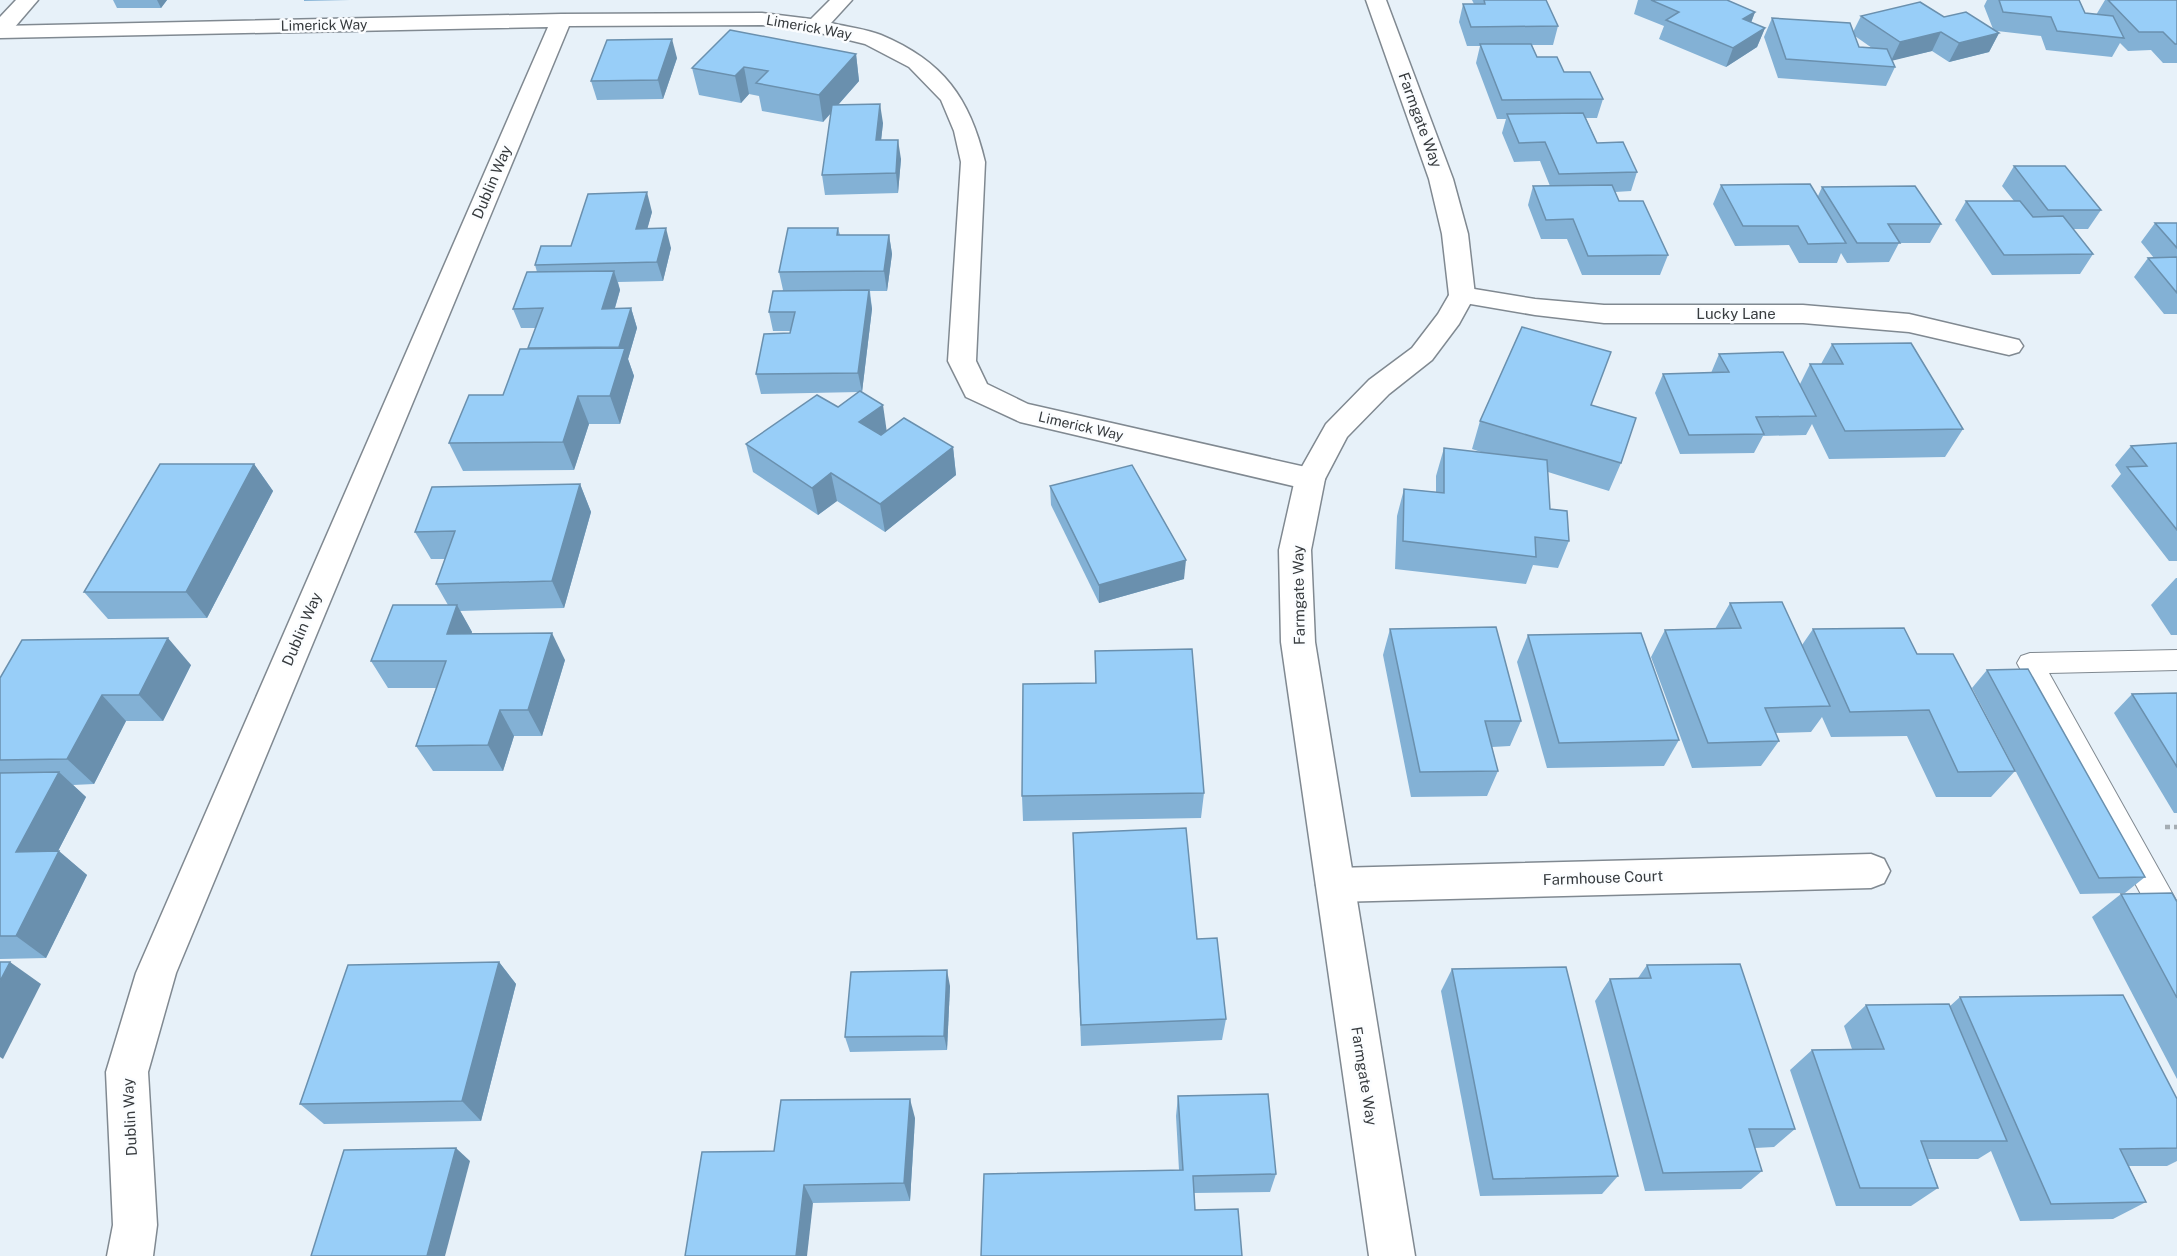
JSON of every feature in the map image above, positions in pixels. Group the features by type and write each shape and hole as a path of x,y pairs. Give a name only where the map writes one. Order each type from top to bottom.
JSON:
{"street":[{"path":"0,31 28,0"},
{"path":"471,22 482,0"},
{"path":"816,26 842,0"},
{"name":"Farmgate Way","path":"1376,0 1441,179 1455,234 1462,295 1449,318 1422,354 1379,387 1336,431 1310,479 1295,550 1298,642 1392,1256"},
{"name":"Limerick Way","path":"0,31 561,20 762,19 816,26 872,39 917,62 951,98 966,130 973,162 962,361 976,390 1020,412 1310,479"},
{"name":"Dublin Way","path":"129,1256 135,1225 127,1072 156,973 561,20"},
{"name":"Lucky Lane","path":"1462,295 1535,307 1604,314 1803,314 1909,323 2009,346"},
{"name":"Farmhouse Court","path":"1335,885 1871,871"}],"lane":[{"path":"2177,660 2030,663 2177,932"}],"building":[{"path":"1484,0 1546,0 1558,26 1471,27 1463,4 1485,4"},
{"path":"1651,0 1727,0 1755,12 1743,19 1765,28 1733,48 1666,20 1679,12"},
{"path":"1999,0 2079,0 2085,13 2113,16 2124,38 2057,31 2051,17 2003,12"},
{"path":"2108,0 2177,0 2177,44 2163,32 2139,32"},
{"path":"1920,2 1944,17 1966,12 1999,33 1959,43 1941,32 1900,42 1861,16"},
{"path":"1772,18 1850,23 1859,47 1887,49 1895,67 1786,59"},
{"path":"730,30 856,54 819,95 756,83 768,71 744,67 735,76 692,68"},
{"path":"672,39 658,80 591,81 607,40"},
{"path":"1480,44 1531,44 1537,57 1557,57 1564,72 1590,72 1603,99 1502,100"},
{"path":"880,104 876,140 898,140 896,173 822,175 832,105"},
{"path":"1583,113 1597,143 1623,142 1637,172 1559,174 1545,142 1519,143 1507,114"},
{"path":"2014,166 2065,166 2101,210 2048,210"},
{"path":"1810,184 1846,243 1808,244 1798,226 1743,226 1721,185"},
{"path":"1612,185 1619,201 1643,201 1668,255 1588,256 1573,219 1546,220 1533,186"},
{"path":"1915,186 1941,224 1888,224 1900,243 1857,243 1822,187"},
{"path":"647,192 636,229 666,228 657,262 535,265 541,246 571,246 588,194"},
{"path":"1966,201 2020,201 2033,217 2063,216 2093,254 2004,255"},
{"path":"2155,223 2177,223 2177,248"},
{"path":"788,228 838,228 837,235 889,235 884,271 779,272"},
{"path":"2177,257 2177,293 2148,258"},
{"path":"614,271 602,309 631,308 619,347 528,348 543,308 513,309 527,272"},
{"path":"869,290 858,373 756,374 764,334 790,333 795,312 769,312 773,291"},
{"path":"1522,327 1611,352 1591,405 1636,418 1621,463 1480,421"},
{"path":"1911,343 1963,429 1845,431 1810,364 1843,364 1832,344"},
{"path":"625,348 610,396 578,396 563,442 449,443 469,395 503,395 520,349"},
{"path":"1783,352 1816,416 1756,417 1764,434 1689,435 1663,374 1729,372 1719,354"},
{"path":"860,391 883,405 859,422 881,435 904,418 953,447 880,504 831,473 812,488 746,444 817,395 838,407"},
{"path":"2177,443 2177,530 2127,467 2147,466 2131,446"},
{"path":"1444,448 1547,460 1550,509 1567,511 1569,541 1535,537 1536,557 1403,541 1404,489 1444,493"},
{"path":"160,464 254,464 186,592 84,592"},
{"path":"1132,465 1186,560 1099,585 1050,486"},
{"path":"580,484 552,581 436,584 455,531 415,532 432,487"},
{"path":"1782,602 1830,706 1765,708 1779,741 1708,743 1665,630 1741,628 1730,603"},
{"path":"393,605 457,605 447,634 552,633 528,710 500,710 488,745 416,746 446,661 371,661"},
{"path":"1496,627 1521,721 1485,721 1498,771 1420,772 1390,629"},
{"path":"1904,628 1917,654 1953,654 2015,771 1958,772 1929,710 1850,712 1813,629"},
{"path":"1641,633 1679,740 1559,743 1528,635"},
{"path":"168,638 139,695 102,695 67,759 0,760 0,678 22,640"},
{"path":"1192,649 1204,793 1022,796 1023,684 1096,683 1095,651"},
{"path":"2028,669 2145,877 2099,878 1987,670"},
{"path":"2177,693 2177,767 2132,694"},
{"path":"59,772 16,852 59,851 16,936 0,936 0,773"},
{"path":"1186,828 1197,939 1217,938 1226,1019 1081,1025 1073,833"},
{"path":"2172,893 2177,902 2177,998 2121,894"},
{"path":"0,962 10,962 0,981"},
{"path":"499,962 462,1101 300,1104 348,965"},
{"path":"1740,964 1795,1129 1749,1129 1762,1171 1663,1173 1610,979 1651,978 1647,965"},
{"path":"1566,967 1618,1176 1493,1179 1452,969"},
{"path":"947,970 944,1036 845,1037 851,972"},
{"path":"2123,995 2177,1099 2177,1148 2120,1149 2146,1202 2051,1204 1960,997"},
{"path":"1949,1004 2007,1141 1921,1141 1938,1188 1860,1188 1812,1050 1884,1049 1866,1005"},
{"path":"1268,1094 1276,1174 1193,1176 1195,1210 1238,1209 1242,1256 981,1256 984,1174 1183,1170 1178,1096"},
{"path":"910,1099 904,1183 804,1185 796,1256 685,1256 702,1152 774,1151 781,1100"},
{"path":"456,1148 427,1256 311,1256 344,1150"}]}
